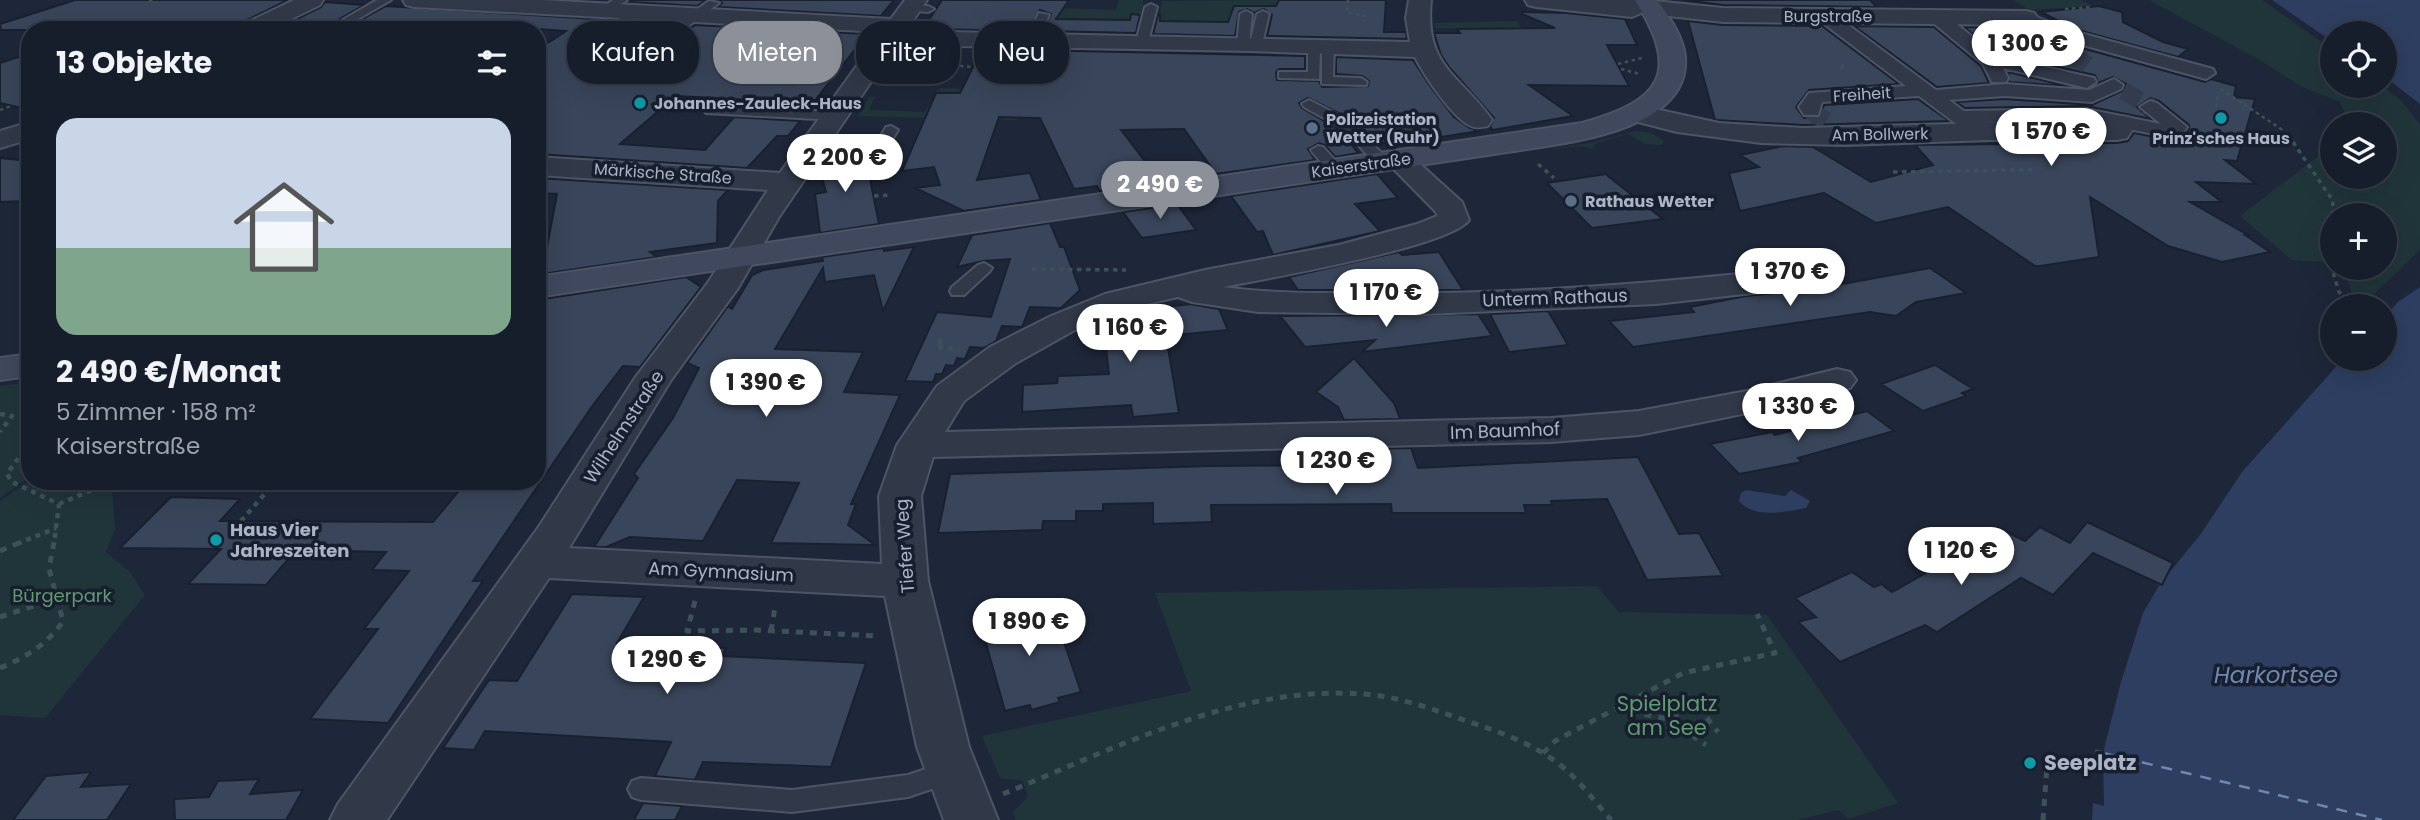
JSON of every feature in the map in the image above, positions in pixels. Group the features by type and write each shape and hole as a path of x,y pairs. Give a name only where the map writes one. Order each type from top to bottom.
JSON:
{"main road":[{"name":"Kaiserstraße","path":"740,256 990,219 1326,159 1390,161 1570,134 1605,125 1637,113 1658,97 1673,74 1671,47 1648,4"},
{"path":"546,286 740,256"},
{"path":"0,369 21,366"}],"street":[{"path":"269,21 312,0"},
{"path":"414,0 490,8 617,14 908,16 974,29"},
{"path":"1420,0 1417,10 1422,50 1448,89 1478,120"},
{"path":"1536,0 1638,11 1648,4"},
{"path":"1569,4 1606,0 1648,4"},
{"name":"Burgstraße","path":"1648,4 1723,15 1825,16 1895,8 1937,18 2016,18 2067,35 2206,73"},
{"name":"Wilhelmstraße","path":"357,820 537,562 654,378 721,288 789,182 908,16"},
{"name":"Freiheit","path":"1825,16 1969,124"},
{"path":"1937,18 1998,76 2051,76 2119,88"},
{"path":"2016,18 2021,30 2081,60 2119,88"},
{"path":"1069,39 1134,36 1249,44 1422,50"},
{"name":"Freiheit","path":"1811,111 1809,107 1816,97 1928,93 1998,76 2092,96 2119,88"},
{"path":"1969,124 2086,115 2155,130 2170,131 2177,127 2150,107"},
{"name":"Am Bollwerk","path":"1637,113 1689,127 1723,131 1835,131 1969,124 2117,132 2122,124"},
{"path":"5,115 21,126"},
{"path":"0,140 21,133"},
{"name":"Tiefer Weg","path":"963,800 943,747 916,637 905,581 900,496 917,445 950,394 1003,355 1062,324 1117,302 1169,288 1341,254 1428,231 1453,220 1451,209 1390,161"},
{"name":"Märkische Straße","path":"546,167 789,182"},
{"name":"Unterm Rathaus","path":"1169,288 1258,302 1425,304 1656,294 1815,276"},
{"name":"Im Baumhof","path":"917,445 1551,430 1639,423 1747,402 1837,380"},
{"name":"Am Gymnasium","path":"537,562 905,581"}],"lane":[{"path":"347,21 384,0"},
{"path":"1134,36 1151,7"},
{"path":"1246,14 1249,44"},
{"path":"1040,21 1043,15"},
{"path":"1249,44 1263,15"},
{"path":"1284,75 1314,76 1321,46"},
{"path":"1321,46 1327,81 1361,82"},
{"path":"1309,104 1347,125 1390,161"},
{"path":"711,110 835,116"},
{"path":"1399,121 1433,155"},
{"path":"816,143 882,145 891,130"},
{"path":"958,291 984,268"},
{"path":"641,789 792,801 908,786 963,800"}],"path":[{"path":"1348,0 1347,12 1369,16"},
{"path":"1618,64 1640,58"},
{"path":"960,66 973,66"},
{"path":"2216,107 2219,88 2284,131 2305,157 2333,201 2329,259 2341,294"},
{"path":"0,110 5,115"},
{"path":"1542,167 1554,177"},
{"path":"1893,172 2032,170"},
{"path":"874,197 891,195"},
{"path":"1032,269 1129,270"},
{"path":"937,347 941,339"},
{"path":"0,414 12,416 0,432"},
{"path":"0,475 7,474 21,455"},
{"path":"7,474 12,482 21,486"},
{"path":"32,490 59,504"},
{"path":"59,504 92,490"},
{"path":"241,521 268,490"},
{"path":"0,668 32,654 53,638 64,621 55,599 49,569 59,504"},
{"path":"0,551 57,528"},
{"path":"704,570 687,631 771,631 916,637"},
{"path":"0,617 55,599"},
{"path":"771,631 774,612"},
{"path":"1543,753 1555,741 1683,673 1775,653 1758,614"},
{"path":"963,800 1173,728 1270,698 1371,695 1409,702 1464,720 1543,753 1565,769 1611,820"},
{"path":"1668,719 1697,706 1718,732"},
{"path":"1616,709 1668,719 1706,745"},
{"path":"2095,752 2103,753"},
{"path":"2043,820 2048,753"}],"green space":[{"path":"1119,0 1143,0 1141,15 1131,15 1130,21 1047,20 1054,8 1116,10"},
{"path":"1279,0 1276,6 1234,6 1232,13 1240,19 1229,19 1228,22 1159,21 1162,1"},
{"path":"2014,0 2081,0 2093,6 2029,10"},
{"path":"2149,0 2262,0 2320,41 2320,94 2302,87 2258,59"},
{"path":"1517,21 1529,40 1474,29 1436,28 1435,23"},
{"path":"939,88 1027,90 1017,120 858,116 869,97 875,97 869,110 925,112"},
{"path":"2397,97 2420,125 2420,250 2397,272 2397,203 2320,203 2320,262 2292,260 2240,216 2320,155 2320,189 2397,189 2397,112 2345,112 2340,102 2330,98"},
{"path":"1636,131 1651,133 1664,141 1661,145 1645,144 1628,134 1593,144 1595,146 1592,149 1581,146 1544,150 1590,143"},
{"path":"2347,280 2389,280 2374,294 2352,294"},
{"path":"21,383 21,483 0,498 0,386"},
{"name":"Bürgerpark","path":"21,487 21,490 112,490 115,529 106,552 130,572 145,595 45,718 0,715 0,501"},
{"name":"Spielplatz am See","path":"1597,586 1619,612 1767,615 1898,803 1848,819 1839,810 1797,820 1016,820 1013,812 1028,797 1023,781 1000,778 982,736 1191,691 1155,593"}],"water":[{"path":"2272,0 2420,0 2420,104 2397,86 2397,21 2320,21 2320,33"},
{"name":"Harkortsee","path":"2420,287 2420,820 2092,820 2093,803 2104,806 2103,753 2121,682 2143,613 2160,584 2200,535 2242,472 2332,371 2397,371 2398,302"},
{"path":"1746,490 1785,496 1791,490 1810,501 1806,508 1761,512 1745,507 1739,501 1741,493"}],"building":[{"path":"75,0 288,0 245,21 21,21 21,30 1,30 0,24"},
{"path":"706,0 697,6 629,2"},
{"path":"717,0 894,0 881,16 718,7 722,3"},
{"path":"942,0 1069,0 1056,19 1130,20 1131,14 1140,15 1136,33 1069,32 1069,21 1048,21 1051,14 1040,10 1033,21 974,21 974,30 960,30 960,21 928,21"},
{"path":"1279,0 1386,0 1384,32 1406,32 1407,39 1267,36 1272,15 1264,9 1254,13 1247,9 1239,12 1235,36 1153,34 1158,15 1160,21 1228,22 1234,6 1276,6"},
{"path":"1683,0 1870,0 1877,7 1723,5"},
{"path":"325,2 364,5 338,21 293,21 321,7"},
{"path":"386,6 611,20 567,21 567,84 699,84 699,25 713,26 713,84 828,84 809,108 745,105 749,100 676,96 620,144 705,150 734,117 800,121 788,136 777,136 747,168 546,155 546,44 566,31 546,30 546,21 359,21"},
{"path":"2099,6 2122,12 2123,22 2163,42 2188,49 2178,57 2074,29 2041,12"},
{"path":"1522,12 1625,19 1637,45 1607,45 1629,86 1529,85 1573,116 1493,130 1490,127 1494,118 1449,67 1441,55 1434,33 1460,33 1457,29 1555,28"},
{"path":"1688,21 1723,25 1822,26 1899,84 1809,90 1796,107 1804,118 1820,117 1824,105 1918,99 1949,121 1803,125 1715,120"},
{"path":"1854,26 1934,27 1981,66 1989,83 1937,87"},
{"path":"1964,27 2027,28 2060,42 2205,82 2211,79 2236,86 2234,97 2255,99 2237,161 2225,160 2256,184 2196,182 2222,202 2190,202 2248,235 2245,235 2270,252 2222,262 2168,246 2090,197 2099,257 2040,266 2035,266 1948,207 1876,223 1824,193 1740,211 1729,173 1759,167 1740,155 1783,146 1813,147 1871,182 1933,165 1915,145 2117,143 2128,141 2134,133 2170,140 2189,129 2189,125 2159,101 2151,98 2137,107 2151,119 2086,106 1965,108 1956,102 2005,99 2092,105 2122,91 2126,84 2113,77 2098,83 2095,75 1997,54"},
{"path":"842,33 856,33 856,48 842,66"},
{"path":"1069,51 1305,56 1305,69 1279,69 1276,72 1277,80 1319,81 1322,87 1368,86 1369,81 1362,76 1336,74 1336,57 1413,60 1454,117 1480,131 1428,139 1406,116 1398,114 1392,116 1391,124 1408,142 1375,143 1353,120 1308,98 1299,103 1302,108 1340,130 1358,153 1335,157 1325,145 1319,143 1308,149 1315,160 1216,174 1184,129 1121,130 1161,182 1100,191 1097,186 1074,189 1040,118 999,117 977,180 1030,173 1041,200 964,211 915,188 940,185 934,167 902,171 936,93 960,93 974,65 974,84 1069,84"},
{"path":"21,56 21,108 0,103 0,63"},
{"path":"2008,72 2066,86 2009,82"},
{"path":"827,151 854,151 856,165 867,164 879,224 820,233 815,194 826,192 818,164"},
{"path":"0,158 21,160 21,201 0,202"},
{"path":"1377,174 1398,198 1355,204 1380,231 1273,255 1263,231 1257,232 1231,196"},
{"name":"Rathaus Wetter","path":"1606,174 1663,219 1592,228 1547,183"},
{"path":"546,179 728,190 718,201 717,243 650,252 657,257 546,273 546,253 557,194 546,193"},
{"path":"1177,204 1196,230 1142,238 1123,212"},
{"path":"1050,223 1060,247 1064,247 1080,290 1061,308 1030,307 1022,327 1002,326 996,341 984,348 970,347 965,359 957,358 954,366 946,365 942,374 936,374 933,382 905,381 937,312 991,317 1010,259 957,267 972,235"},
{"path":"914,247 883,311 874,275 825,282 823,268 775,349 863,352 844,392 900,395 851,504 856,504 848,525 875,545 771,543 799,483 737,480 703,541 630,537 606,547 594,547 638,478 634,474 673,418 699,368 687,363 728,306 732,309 752,275 763,270 823,261 822,257 883,248 884,251"},
{"path":"1399,252 1402,255 1439,252 1463,290 1298,290 1289,277"},
{"path":"1930,268 1966,293 1916,302 1896,316 1870,312 1633,347 1609,321 1694,312 1690,307 1746,296 1815,289"},
{"path":"686,277 701,287 640,367 623,366 546,474 546,299"},
{"path":"1190,304 1219,309 1228,330 1166,336 1179,413 1133,417 1131,405 1022,412 1023,385 1057,383 1058,376 1109,374 1103,322 1126,312"},
{"path":"1548,311 1568,345 1509,352 1490,314"},
{"path":"1478,314 1492,336 1362,352 1375,340 1305,347 1280,316"},
{"path":"1354,358 1394,403 1400,419 1344,420 1338,407 1316,392"},
{"path":"1935,365 1973,389 1962,393 1966,396 1923,411 1881,384"},
{"path":"1867,411 1894,431 1798,458 1802,462 1739,474 1710,444 1772,432 1775,435"},
{"path":"1411,448 1418,468 1638,457 1679,534 1699,533 1723,576 1647,580 1607,499 1524,505 1526,513 1392,513 1391,504 1211,505 1212,522 1153,524 1153,503 1103,504 1103,511 1076,511 1076,521 1043,521 1042,530 938,533 950,474 1209,466 1366,465 1359,449"},
{"path":"460,490 535,490 473,581 483,581 388,723 310,719 378,629 364,629 409,571 372,570 386,552 296,550 266,585 188,584 221,549 120,548 171,497 240,499 220,521 433,522"},
{"path":"2087,522 2173,563 2162,585 2093,553 2053,595 2021,578 1937,632 1925,625 1840,662 1798,622 1816,617 1795,598 1852,572 1874,587 1881,584 1892,592 1942,564 1949,568 1997,527 2025,541 2040,527 2070,543"},
{"path":"572,594 644,597 617,643 726,648 722,656 866,663 831,767 703,762 695,780 655,776 671,742 485,731 474,750 443,748 489,680 517,681"},
{"path":"1051,604 1081,692 1058,698 1060,702 1031,710 1030,705 1005,711 980,622 1002,616 1000,612 1026,606 1028,610"},
{"path":"91,772 81,787 131,784 107,820 13,820 46,776"},
{"path":"259,779 250,794 303,790 286,820 175,820 174,799 209,797 218,781"},
{"path":"643,803 682,806 675,820 634,820"}],"ferry route":[{"path":"2103,753 2382,820"}],"tunnel":[{"path":"2075,56 2087,65"},
{"path":"2124,91 2150,107"},
{"path":"1811,111 1832,125"}],"place":[{"name":"Johannes-Zauleck-Haus","path":"640,103"},
{"name":"Prinz'sches Haus","path":"2221,118"},
{"name":"Polizeistation Wetter (Ruhr)","path":"1312,128"},
{"name":"Rathaus Wetter","path":"1571,201"},
{"name":"Haus Vier Jahreszeiten","path":"216,540"},
{"name":"Seeplatz","path":"2030,763"}]}
